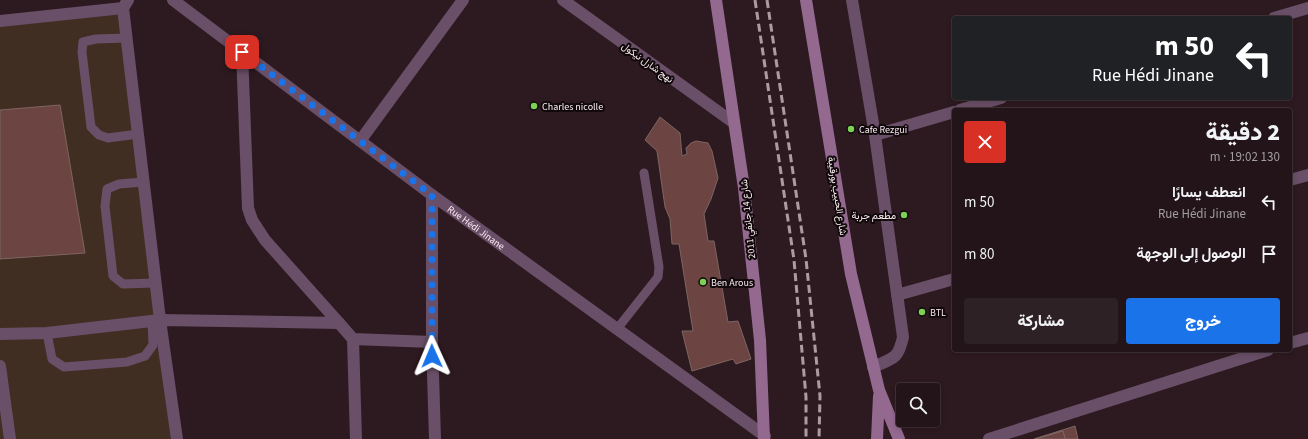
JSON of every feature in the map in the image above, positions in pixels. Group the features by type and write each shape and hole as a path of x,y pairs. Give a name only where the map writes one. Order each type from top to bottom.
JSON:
{"main road":[{"name":"شارع 14 جانفي 2011","path":"716,0 744,188 760,340 765,437"},
{"name":"شارع الحبيب بورقيبة","path":"806,0 851,274 879,390 899,439"},
{"name":"شارع الحبيب بورقيبة","path":"877,439 879,390"}],"street":[{"name":"Rue Hédi Jinane","path":"173,0 432,195 765,437"},
{"path":"360,141 463,0"},
{"name":"نهج شارل نيكول","path":"563,0 734,123"},
{"path":"852,0 875,135 903,337 896,356 873,367"},
{"path":"0,21 126,4 126,38 155,283 156,320 177,439"},
{"path":"1281,16 1308,8"},
{"path":"242,52 248,208 252,220 265,240 354,339 356,439"},
{"path":"967,108 994,100"},
{"path":"875,135 952,113"},
{"path":"1292,179 1308,175"},
{"path":"432,195 432,342 435,439"},
{"path":"897,295 952,280"},
{"path":"0,334 47,333 156,320 339,323"},
{"path":"1292,342 1308,338"},
{"path":"354,339 432,342"},
{"path":"989,439 1262,352"},
{"path":"0,366 10,439"}],"lane":[{"path":"126,38 96,38 83,42 82,52 91,127 99,135 108,138 138,134"},
{"path":"617,329 658,277 659,267 644,172"},
{"path":"144,182 119,184 107,188 105,206 113,276 123,284 155,283"},
{"path":"47,333 52,359 64,366 127,362 146,356 153,345 156,320"}],"shaded area":[{"path":"125,13 176,439 0,439 0,25"}],"building":[{"path":"60,105 85,253 0,259 0,110"},
{"name":"Ben Arous","path":"660,117 680,133 682,156 687,154 686,148 691,143 696,141 708,143 712,151 718,178 704,214 708,241 714,241 728,322 738,321 751,359 736,364 733,359 692,371 682,331 693,331 679,244 672,244 670,219 665,207 657,151 645,140"},
{"path":"1075,426 1078,439 1065,439 1063,431 1034,439"},
{"path":"1063,431 1065,439 1036,439"}],"railway":[{"path":"755,0 794,260 806,397 806,439"},
{"path":"767,0 806,259 820,396 819,439"}],"place":[{"name":"Charles nicolle","path":"534,106"},
{"name":"Cafe Rezgui","path":"851,129"},
{"name":"مطعم جربة","path":"904,215"},
{"name":"Ben Arous","path":"703,282"},
{"name":"BTL","path":"922,312"}],"route":[{"path":"242,52 432,195 432,356"}]}
